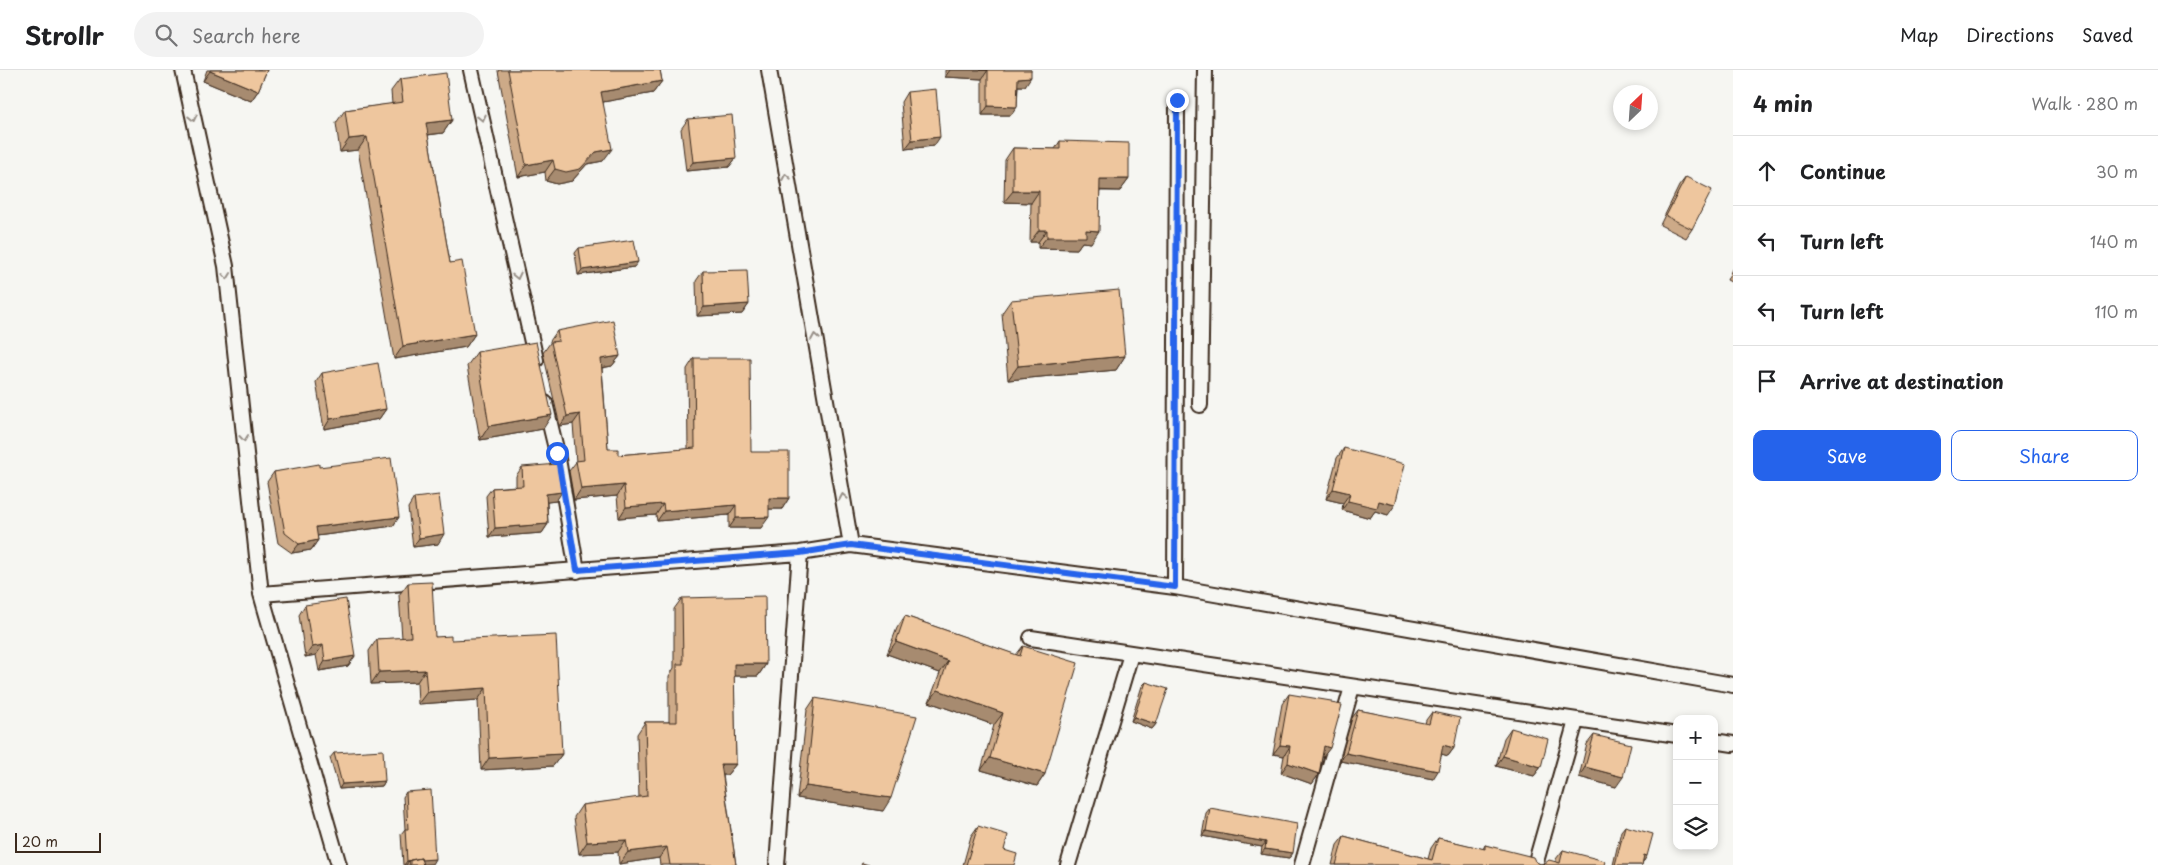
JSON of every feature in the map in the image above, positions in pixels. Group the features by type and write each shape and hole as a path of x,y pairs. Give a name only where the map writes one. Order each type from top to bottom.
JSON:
{"lane":[{"path":"183,70 226,266 261,594 339,865"},
{"path":"471,70 557,453 577,570"},
{"path":"769,70 851,545"},
{"path":"1200,405 1205,70"},
{"path":"1175,587 1177,100"},
{"path":"261,594 800,553 851,545 1175,587 1733,685"},
{"path":"777,865 800,553"},
{"path":"1031,638 1673,734"},
{"path":"1068,865 1132,654"},
{"path":"1302,865 1352,687"},
{"path":"1535,865 1576,721"},
{"path":"1718,742 1733,744"}],"building":[{"path":"210,70 267,70 258,91"},
{"path":"508,70 660,70 662,81 601,92 612,149 596,152 580,169 566,172 555,169 553,160 526,165"},
{"path":"988,70 1031,70 1031,77 1018,78 1017,107 988,106"},
{"path":"446,73 452,120 426,123 450,263 462,261 475,334 403,346 367,137 349,139 345,110 403,102 400,79"},
{"path":"936,89 940,137 912,140 907,92"},
{"path":"732,115 736,158 693,162 688,119"},
{"path":"1060,141 1129,143 1129,179 1100,179 1099,231 1086,230 1086,237 1047,237 1047,230 1039,230 1039,191 1013,191 1013,148 1060,149"},
{"path":"1686,177 1712,190 1692,229 1666,216"},
{"path":"634,240 638,262 582,270 579,248"},
{"path":"747,270 749,304 704,307 703,271"},
{"path":"1119,290 1125,356 1018,366 1011,300"},
{"path":"613,320 620,356 601,359 608,449 618,449 618,455 695,448 694,358 750,358 751,452 789,452 789,498 769,498 769,517 736,518 736,505 664,511 663,504 626,507 624,485 581,489 576,461 584,460 580,414 567,416 551,342 559,341 557,331"},
{"path":"536,342 552,415 489,426 477,352"},
{"path":"378,363 386,409 330,419 322,373"},
{"path":"1344,448 1405,464 1395,505 1379,501 1377,508 1348,501 1350,493 1333,489"},
{"path":"391,458 399,517 316,527 318,540 299,544 285,533 274,472 319,464 319,467"},
{"path":"558,464 562,492 546,494 548,524 495,528 492,488 523,486 522,467"},
{"path":"439,495 444,534 419,538 414,498"},
{"path":"432,582 435,637 451,636 451,640 556,635 562,754 489,758 486,688 427,692 425,670 379,672 377,639 411,637 408,583"},
{"path":"765,596 766,664 734,664 736,764 721,764 736,865 670,865 667,847 628,852 626,840 587,842 582,805 647,796 645,722 677,722 677,664 683,664 682,598"},
{"path":"346,599 355,656 325,661 323,645 312,647 305,605"},
{"path":"905,616 1020,656 1023,646 1078,663 1045,774 990,758 1003,713 938,690 948,661 896,642"},
{"path":"1146,682 1168,689 1156,724 1134,717"},
{"path":"1289,694 1331,701 1331,703 1342,705 1330,748 1324,746 1319,774 1288,763 1290,746 1280,745"},
{"path":"815,698 917,716 891,798 806,786"},
{"path":"1358,710 1429,724 1432,712 1460,718 1454,748 1443,745 1438,771 1346,753"},
{"path":"1511,728 1548,739 1541,767 1503,756"},
{"path":"1594,735 1631,744 1623,777 1585,767"},
{"path":"383,750 385,781 342,784 334,753"},
{"path":"431,790 435,859 421,860 421,858 407,861 405,829 408,829 406,792"},
{"path":"1210,808 1297,824 1293,853 1265,849 1266,842 1206,831"},
{"path":"978,826 1008,835 1004,850 1017,854 1014,865 966,865"},
{"path":"1625,826 1653,834 1647,856 1644,855 1642,865 1615,865"},
{"path":"1344,836 1432,860 1438,838 1485,849 1485,845 1533,857 1540,864 1544,864 1549,860 1560,863 1563,850 1605,861 1604,865 1336,865"},
{"path":"421,858 423,865 410,865 410,860"}],"route":[{"path":"557,453 577,570 800,553 851,545 1175,587 1177,100"}]}
